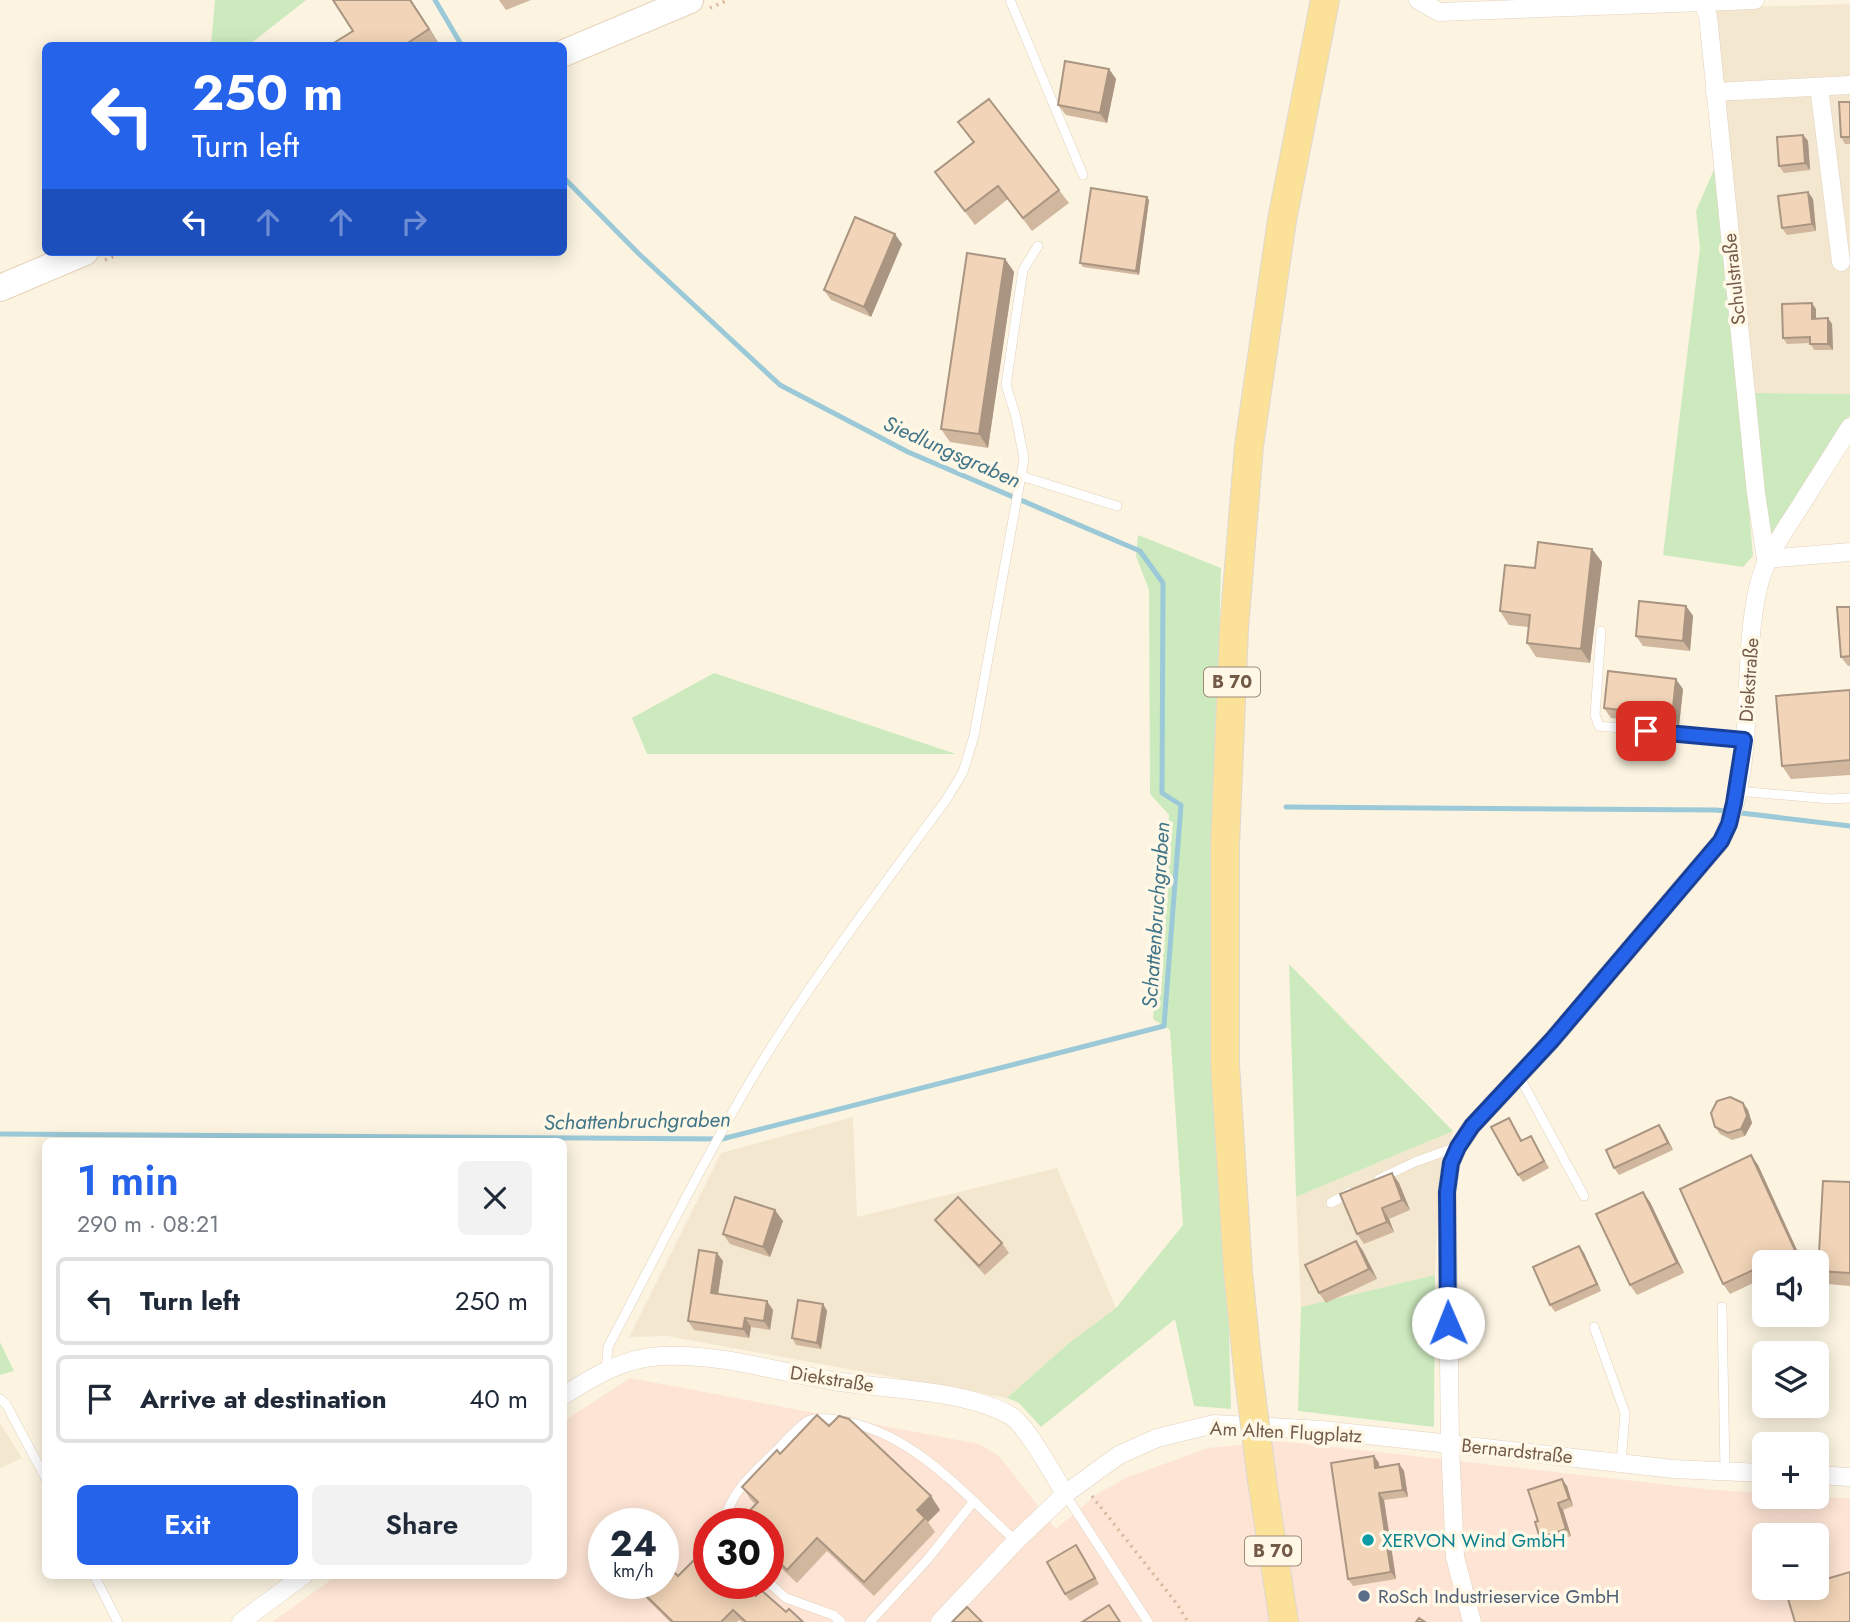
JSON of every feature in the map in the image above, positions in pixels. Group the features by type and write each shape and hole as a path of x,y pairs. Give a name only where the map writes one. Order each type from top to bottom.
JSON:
{"main road":[{"path":"567,52 690,0"},
{"name":"B 70","path":"1284,1622 1262,1480 1238,1272 1225,1064 1225,845 1234,628 1249,446 1282,220 1325,0"},
{"path":"0,288 76,256"}],"street":[{"path":"1418,0 1439,12 1509,5 1755,0"},
{"name":"Schulstraße","path":"1703,1 1708,16 1756,493 1766,559"},
{"path":"1715,92 1850,85"},
{"path":"1819,87 1841,262"},
{"name":"Diekstraße","path":"1450,1444 1447,1192 1451,1163 1472,1126 1519,1076 1721,841 1729,824 1735,797 1744,740 1753,621 1766,559 1850,427"},
{"path":"1766,559 1850,552"},
{"name":"Diekstraße","path":"567,1393 627,1361 662,1356 714,1359 835,1381 982,1402 1014,1418 1046,1461 1065,1494"},
{"name":"Am Alten Flugplatz","path":"940,1622 1016,1541 1065,1494 1119,1455 1157,1438 1214,1424 1322,1430 1450,1444"},
{"name":"Bernardstraße","path":"1472,1622 1455,1557 1450,1444 1621,1463 1752,1472"},
{"path":"1829,1475 1850,1476"},
{"path":"241,1622 299,1579"}],"lane":[{"path":"1010,0 1083,175"},
{"path":"606,1370 608,1347 711,1150 755,1073 821,970 946,800 963,772 974,736 1024,459 1006,385 1023,270 1038,246"},
{"path":"1020,480 1117,506"},
{"path":"1601,631 1595,715 1599,726 1744,740"},
{"path":"1735,797 1850,798"},
{"path":"1519,1076 1584,1196"},
{"path":"1367,1184 1415,1161 1458,1147"},
{"path":"1331,1203 1354,1190"},
{"path":"1722,1307 1726,1471"},
{"path":"1594,1327 1625,1413 1621,1463"},
{"path":"0,1399 6,1404 42,1472"},
{"path":"728,1508 741,1485 808,1420 834,1420 874,1429 913,1451 948,1476 1016,1541"},
{"path":"1065,1494 1148,1622"},
{"path":"870,1622 927,1560 974,1501"},
{"path":"96,1579 118,1622"},
{"path":"784,1596 833,1615 841,1622"}],"path":[{"path":"1082,1482 1188,1622"}],"shaded area":[{"path":"1850,4 1850,394 1753,393 1713,16 1718,8"},
{"path":"853,1117 857,1217 1057,1168 1116,1308 1069,1343 1007,1398 667,1336 629,1337 721,1153"},
{"path":"1453,1131 1439,1180 1435,1275 1301,1307 1296,1197"},
{"path":"630,1378 979,1444 999,1456 1056,1529 1097,1494 1128,1477 1208,1448 1281,1441 1752,1492 1752,1509 1829,1509 1829,1498 1850,1498 1850,1622 272,1622 332,1579 567,1579 567,1419"},
{"path":"0,1423 22,1458 0,1468"}],"green space":[{"path":"215,0 306,0 253,42 211,42"},
{"path":"1719,158 1753,556 1743,567 1663,555 1700,248 1696,211"},
{"path":"1753,393 1850,394 1850,415 1770,542"},
{"path":"1138,535 1221,568 1215,783 1231,1409 1194,1406 1175,1319 1041,1427 1019,1403 1007,1398 1069,1343 1116,1308 1183,1225 1170,1030 1153,1019 1169,815 1150,794 1149,590 1136,556"},
{"path":"714,673 956,754 647,754 632,718"},
{"path":"1289,964 1453,1131 1296,1197"},
{"path":"1435,1275 1434,1427 1298,1411 1301,1307"},
{"path":"0,1342 14,1371 0,1375"}],"building":[{"path":"333,0 410,0 429,29 409,42 335,42 353,31"},
{"path":"1065,61 1109,69 1100,113 1058,105"},
{"path":"989,99 1059,190 1023,218 998,186 965,211 935,172 974,142 958,122"},
{"path":"1839,102 1850,102 1850,137 1841,137"},
{"path":"1803,135 1805,163 1779,166 1777,137"},
{"path":"1091,188 1147,197 1136,271 1080,263"},
{"path":"1808,192 1812,224 1782,228 1778,196"},
{"path":"855,217 895,234 864,307 824,290"},
{"path":"967,253 1005,259 979,434 941,429"},
{"path":"1812,303 1812,319 1828,318 1828,344 1810,344 1810,337 1783,338 1782,304"},
{"path":"1538,542 1592,549 1581,649 1527,643 1530,615 1500,611 1505,565 1535,568"},
{"path":"1639,601 1686,606 1683,641 1636,636"},
{"path":"1837,607 1850,607 1850,656 1841,657"},
{"path":"1608,671 1676,679 1672,716 1604,708"},
{"path":"1850,690 1850,760 1782,766 1776,696"},
{"path":"1730,1097 1743,1103 1747,1116 1741,1129 1728,1133 1715,1127 1711,1113 1717,1101"},
{"path":"1509,1118 1521,1141 1531,1136 1544,1161 1518,1175 1491,1127"},
{"path":"1659,1125 1668,1143 1614,1168 1606,1150"},
{"path":"1751,1155 1795,1250 1752,1250 1752,1271 1723,1284 1680,1189"},
{"path":"1392,1173 1402,1200 1382,1208 1387,1222 1357,1234 1340,1194"},
{"path":"1823,1181 1850,1182 1850,1273 1829,1272 1829,1250 1819,1250"},
{"path":"1643,1192 1677,1263 1630,1285 1596,1214"},
{"path":"735,1197 775,1210 763,1247 723,1234"},
{"path":"958,1197 1002,1243 979,1266 935,1220"},
{"path":"1356,1241 1369,1269 1319,1293 1305,1265"},
{"path":"1579,1246 1597,1284 1550,1305 1533,1267"},
{"path":"699,1250 717,1253 711,1293 767,1301 764,1321 745,1318 743,1329 688,1321"},
{"path":"798,1300 823,1304 817,1343 792,1338"},
{"path":"817,1415 829,1426 839,1416 849,1419 931,1496 917,1510 925,1518 864,1582 817,1538 787,1570 784,1567 784,1508 752,1508 758,1502 742,1487 777,1450 780,1454"},
{"name":"XERVON Wind GmbH","path":"1374,1456 1375,1468 1399,1464 1403,1490 1379,1493 1391,1572 1348,1579 1331,1463"},
{"path":"1562,1479 1569,1499 1558,1503 1566,1529 1540,1538 1535,1522 1538,1521 1528,1490"},
{"path":"1076,1545 1095,1578 1065,1594 1047,1562"},
{"path":"693,1561 693,1599 771,1599 786,1612 789,1609 803,1622 746,1622 733,1610 721,1622 673,1622 649,1599 679,1599 679,1575"},
{"path":"1850,1572 1850,1622 1795,1622 1788,1600 1829,1600 1829,1578"},
{"path":"1109,1605 1120,1622 1082,1622"},
{"path":"967,1607 982,1622 952,1622"}],"waterway":[{"name":"Siedlungsgraben","path":"435,0 460,42"},
{"name":"Schattenbruchgraben","path":"0,1134 722,1139 1164,1026 1181,805 1162,793 1163,583 1140,551 908,452 780,385 639,254 567,181"},
{"name":"Schattenbruchgraben","path":"1286,807 1716,810 1850,826"}],"place":[{"name":"XERVON Wind GmbH","path":"1368,1540"},
{"name":"RoSch Industrieservice GmbH","path":"1364,1596"}],"route":[{"path":"1448,1323 1447,1192 1451,1163 1458,1147 1472,1126 1552,1040 1694,875 1721,841 1729,824 1744,740 1646,731"}]}
